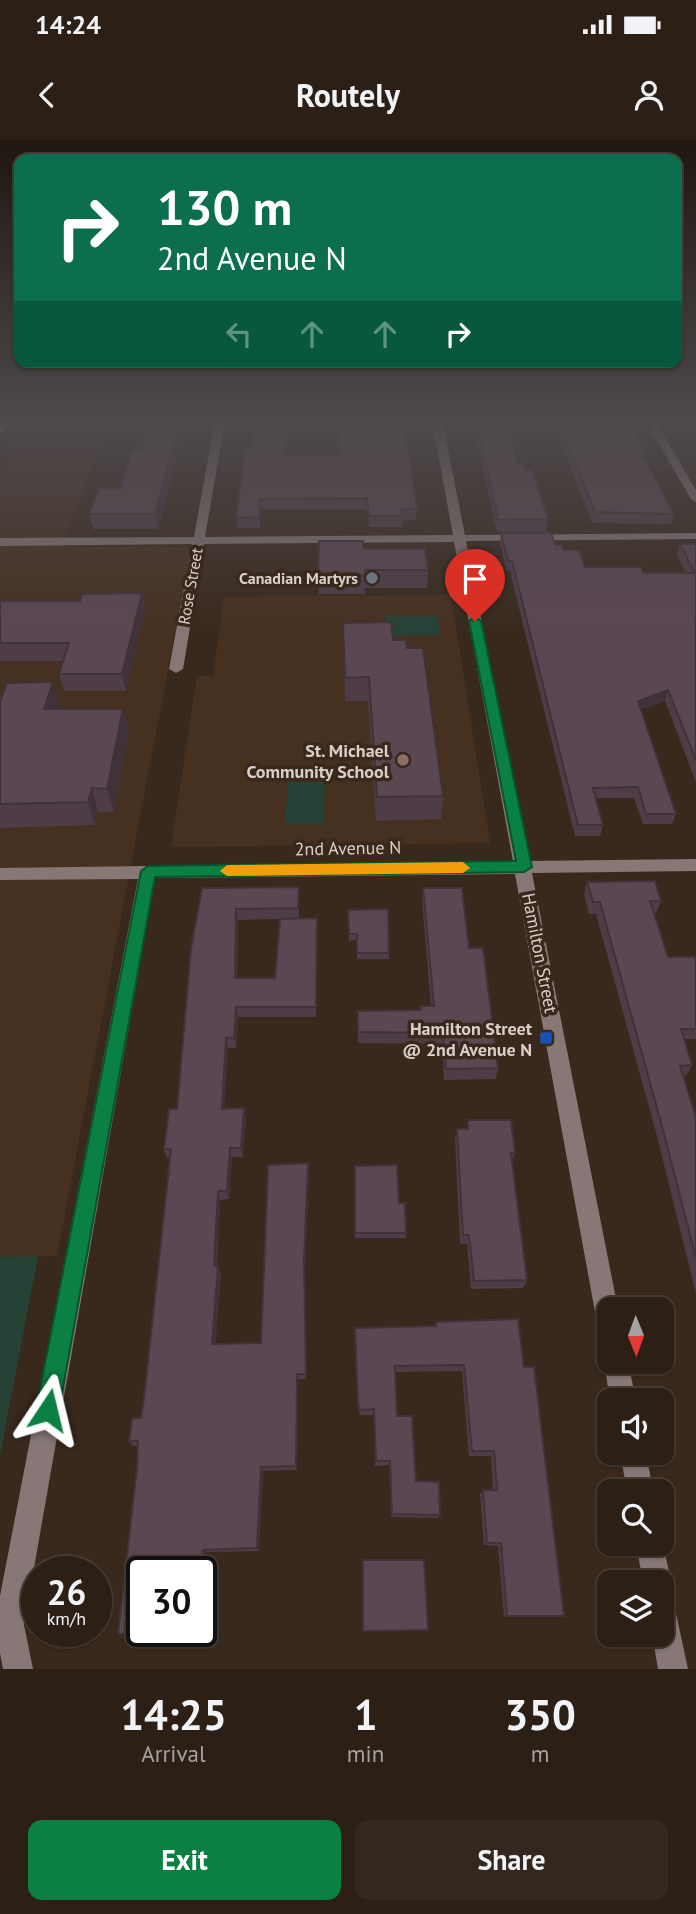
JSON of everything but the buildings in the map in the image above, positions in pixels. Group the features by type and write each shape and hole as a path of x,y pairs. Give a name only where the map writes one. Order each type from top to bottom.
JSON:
{"street":[{"name":"Rose Street","path":"176,669 207,491"},
{"name":"Hamilton Street","path":"450,491 604,1297"},
{"path":"0,542 696,536"},
{"name":"2nd Avenue N","path":"0,874 696,865"},
{"path":"18,1669 9,1625 148,871"},
{"path":"669,1647 673,1669"}],"shaded area":[{"path":"0,491 83,491 62,547 191,547 57,1256 0,1257"},
{"path":"451,595 490,843 171,847 197,676 213,676 224,597"}],"green space":[{"path":"386,616 438,616 440,636 386,636"},
{"path":"288,782 325,782 324,824 285,824"},
{"path":"38,1256 0,1455 0,1257"}],"slow traffic":[{"path":"227,871 463,868"}],"place":[{"name":"Canadian Martyrs","path":"372,578"},
{"name":"St. Michael Community School","path":"403,760"},
{"name":"Hamilton Street @ 2nd Avenue N","path":"546,1038"}],"route":[{"path":"48,1410 148,871 524,867 475,621"}]}
